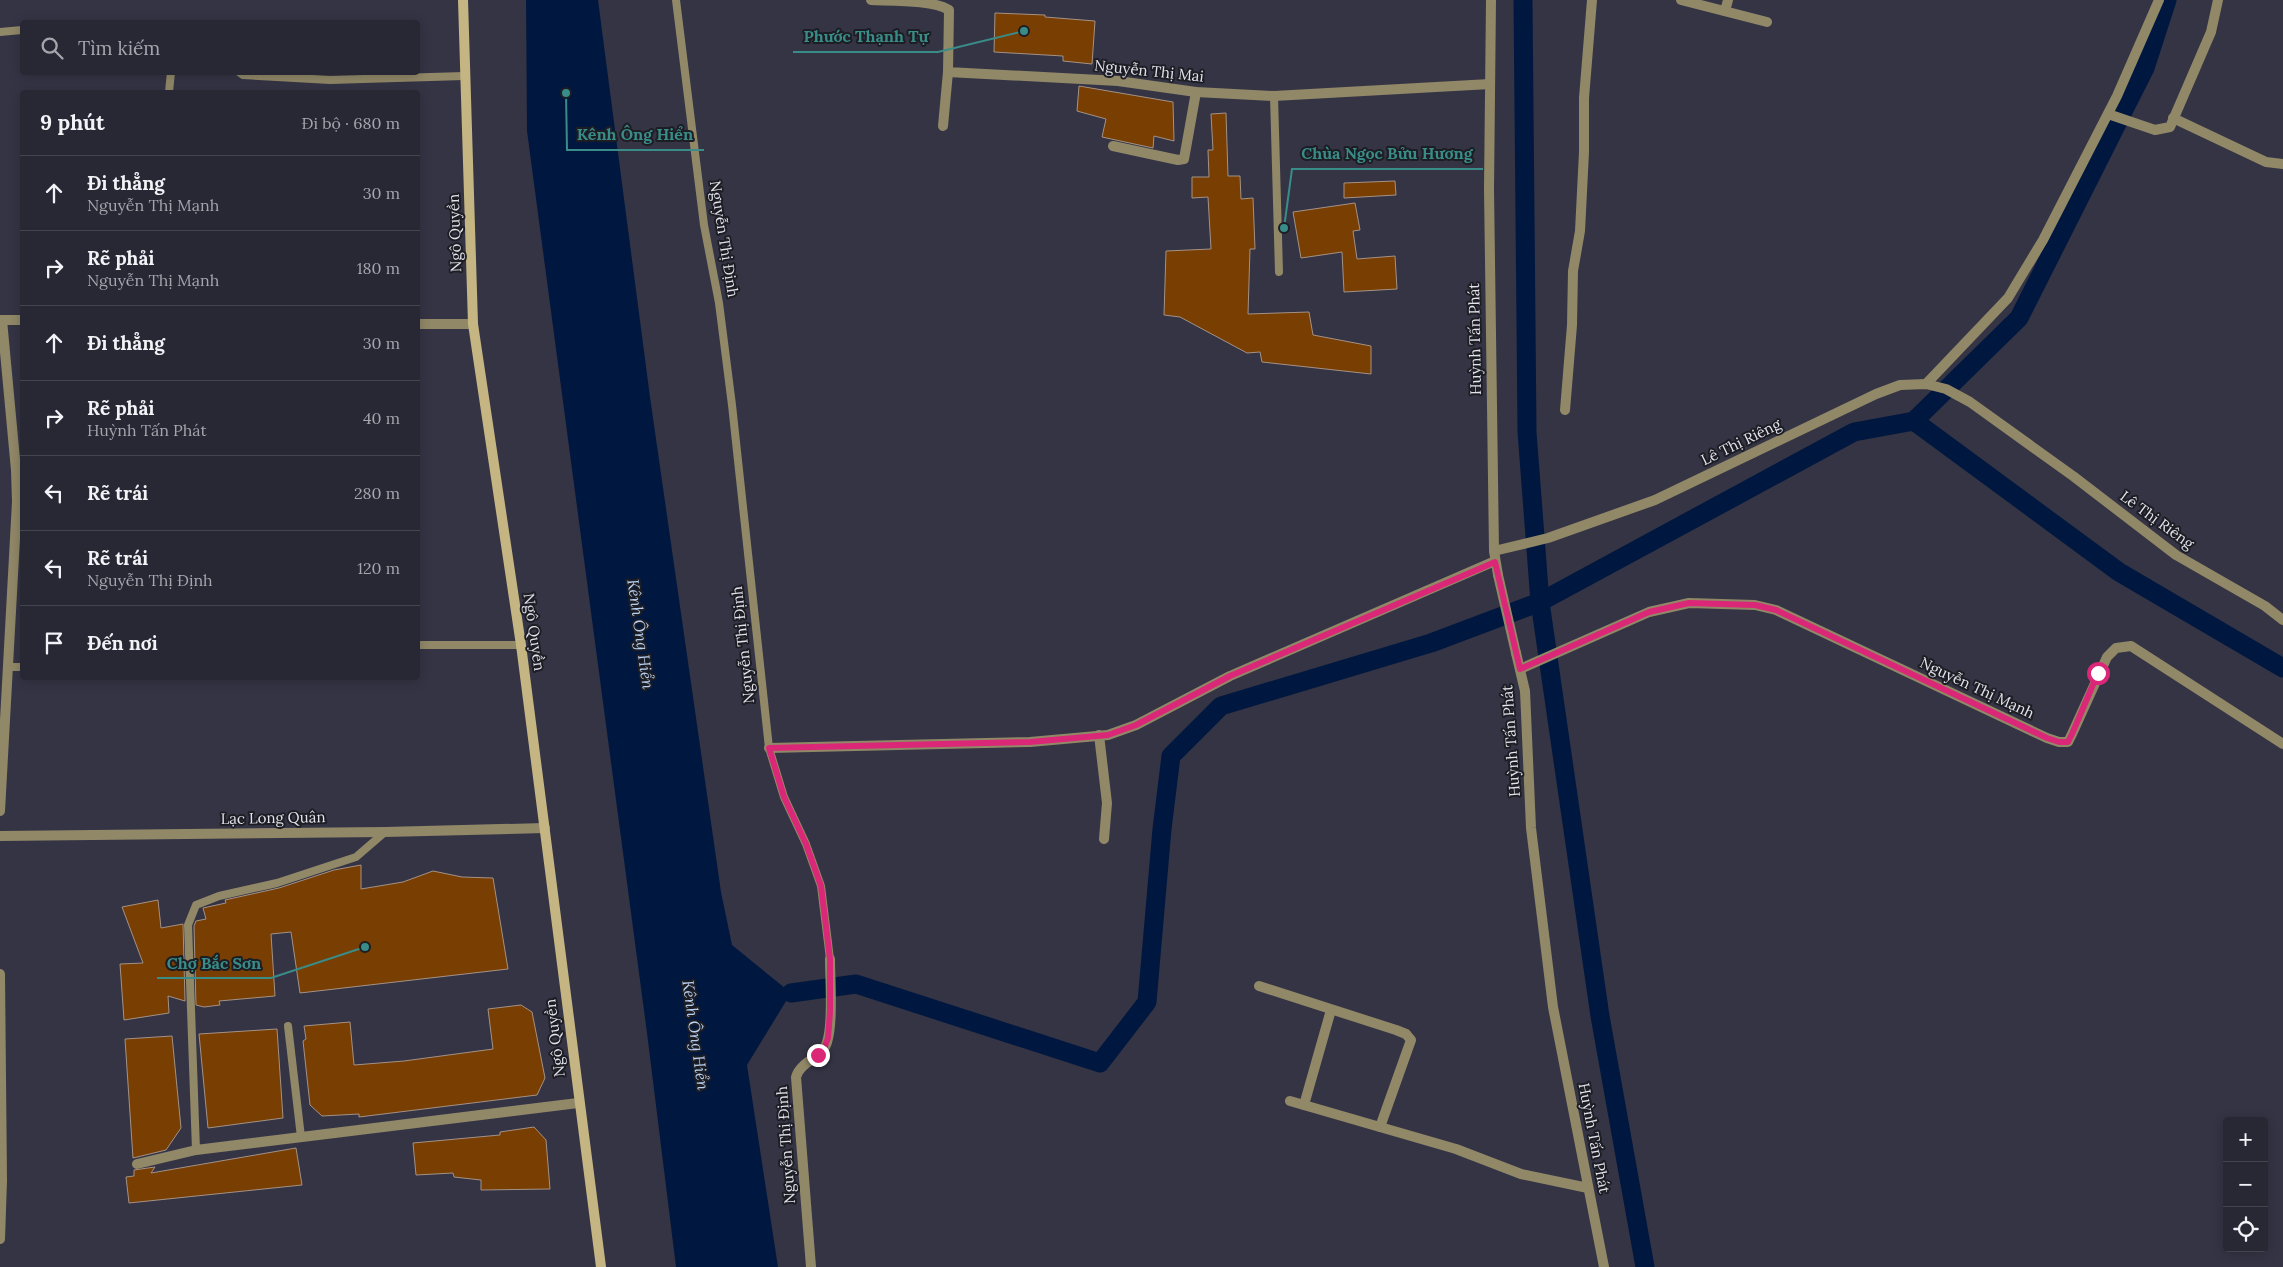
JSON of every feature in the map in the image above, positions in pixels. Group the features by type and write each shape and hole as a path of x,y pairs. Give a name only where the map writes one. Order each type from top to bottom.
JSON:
{"main road":[{"name":"Ngô Quyền","path":"463,0 473,324 521,646 578,1103 601,1267"}],"street":[{"path":"871,0 942,4 949,10 948,72 943,126"},
{"name":"Huỳnh Tấn Phát","path":"1491,0 1490,357 1495,556 1525,691 1531,828 1553,1007 1604,1267"},
{"path":"1565,410 1572,325 1573,271 1580,231 1584,152 1584,98 1592,0"},
{"path":"1681,0 1767,22"},
{"path":"1725,11 1728,0"},
{"path":"1926,384 2008,298 2043,240 2112,116 2158,0"},
{"path":"2112,116 2155,130 2170,127 2211,32 2218,0"},
{"name":"Nguyễn Thị Mai","path":"948,72 1118,81 1196,92 1274,96 1490,84"},
{"path":"1114,146 1178,160 1184,159 1196,92"},
{"path":"2173,118 2266,162 2283,164"},
{"path":"0,811 17,502 16,470 1,320 20,320"},
{"path":"420,324 473,324"},
{"name":"Lê Thị Riêng","path":"769,748 1030,742 1108,735 1136,725 1230,676 1495,556 1506,549 1548,538 1656,500 1900,384 1926,384 1946,389 1970,402 2073,476 2176,555 2265,606 2283,620"},
{"name":"Nguyễn Thị Mạnh","path":"1520,669 1538,659 1649,612 1689,603 1755,605 1776,610 2059,742 2068,742 2107,657 2116,648 2131,646 2283,744"},
{"path":"1100,735 1107,803 1104,839"},
{"name":"Lạc Long Quân","path":"0,836 385,832 545,828"},
{"name":"Nguyễn Thị Định","path":"811,1267 796,1077 800,1068 818,1055 825,1046 830,1012 830,959"},
{"path":"0,974 0,1239"},
{"path":"1259,986 1406,1034 1411,1040 1380,1127"},
{"path":"1304,1105 1331,1010"},
{"path":"1290,1101 1456,1149 1521,1174 1588,1188"},
{"path":"137,1164 196,1150 578,1103"}],"lane":[{"name":"Nguyễn Thị Định","path":"676,0 704,225 719,303 732,405 769,748 784,797 806,844 821,886 830,959"},
{"path":"0,32 20,30"},
{"path":"169,90 171,75"},
{"path":"243,75 330,80 464,76"},
{"path":"1274,96 1279,272"},
{"path":"420,645 521,646"},
{"path":"7,667 20,667"},
{"path":"196,1150 188,924 196,905 219,896 278,883 356,857 385,832"},
{"path":"288,1026 301,1137"}],"water":[{"path":"526,0 598,0 650,397 721,892 732,945 791,993 747,1065 778,1267 676,1267 647,1033 527,131"}],"building":[{"path":"995,13 1045,15 1045,17 1095,21 1092,64 1063,61 1063,56 994,52"},
{"path":"1079,86 1173,102 1174,141 1154,136 1153,148 1102,137 1106,119 1077,111"},
{"path":"1226,113 1228,176 1240,176 1241,199 1253,198 1255,249 1250,249 1248,314 1309,312 1313,335 1371,346 1371,374 1262,362 1260,352 1247,353 1180,317 1164,315 1166,251 1211,249 1208,197 1192,198 1192,177 1209,177 1208,150 1213,150 1211,114"},
{"path":"1395,181 1396,195 1344,198 1344,183"},
{"path":"1355,203 1360,230 1353,231 1357,259 1395,256 1397,289 1344,292 1342,252 1301,258 1293,212"},
{"path":"361,865 361,889 403,882 433,871 462,877 493,878 508,969 300,993 291,932 271,934 275,996 219,1001 220,1005 204,1007 196,1005 194,926 196,921 206,919 203,908 226,903 225,900 279,888 334,870"},
{"path":"158,900 161,928 183,924 185,1001 168,996 169,1013 124,1020 120,964 143,963 122,907"},
{"path":"521,1005 532,1012 545,1078 537,1095 359,1117 359,1114 322,1116 310,1105 303,1041 306,1039 304,1026 350,1022 354,1065 404,1061 493,1049 488,1009"},
{"path":"277,1029 283,1118 208,1128 199,1034"},
{"path":"172,1036 181,1128 166,1150 133,1158 125,1039"},
{"path":"534,1127 546,1140 550,1189 481,1190 481,1180 454,1177 453,1173 416,1175 413,1143 500,1135 500,1132"},
{"path":"296,1148 302,1185 129,1203 126,1177 134,1176 134,1170 155,1167 151,1173"}],"waterway":[{"path":"1523,0 1527,432 1540,602 1600,1016 1645,1267"},
{"path":"1914,421 2019,318 2145,68 2167,0"},
{"path":"791,993 856,984 1100,1063 1147,1002 1162,829 1171,756 1221,706 1431,643 1540,602 1854,432 1914,421 2119,572 2283,668"}],"place":[{"name":"Phước Thạnh Tự","path":"1024,31"},
{"name":"Kênh Ông Hiển","path":"566,93"},
{"name":"Chùa Ngọc Bửu Hương","path":"1284,228"},
{"name":"Chợ Bắc Sơn","path":"365,947"}],"route":[{"path":"818,1055 828,1038 830,1012 830,959 821,886 806,844 784,797 769,748 1030,742 1108,735 1136,725 1230,676 1495,562 1520,669 1538,659 1649,612 1689,603 1755,605 1776,610 2059,742 2068,742 2098,673"}]}
